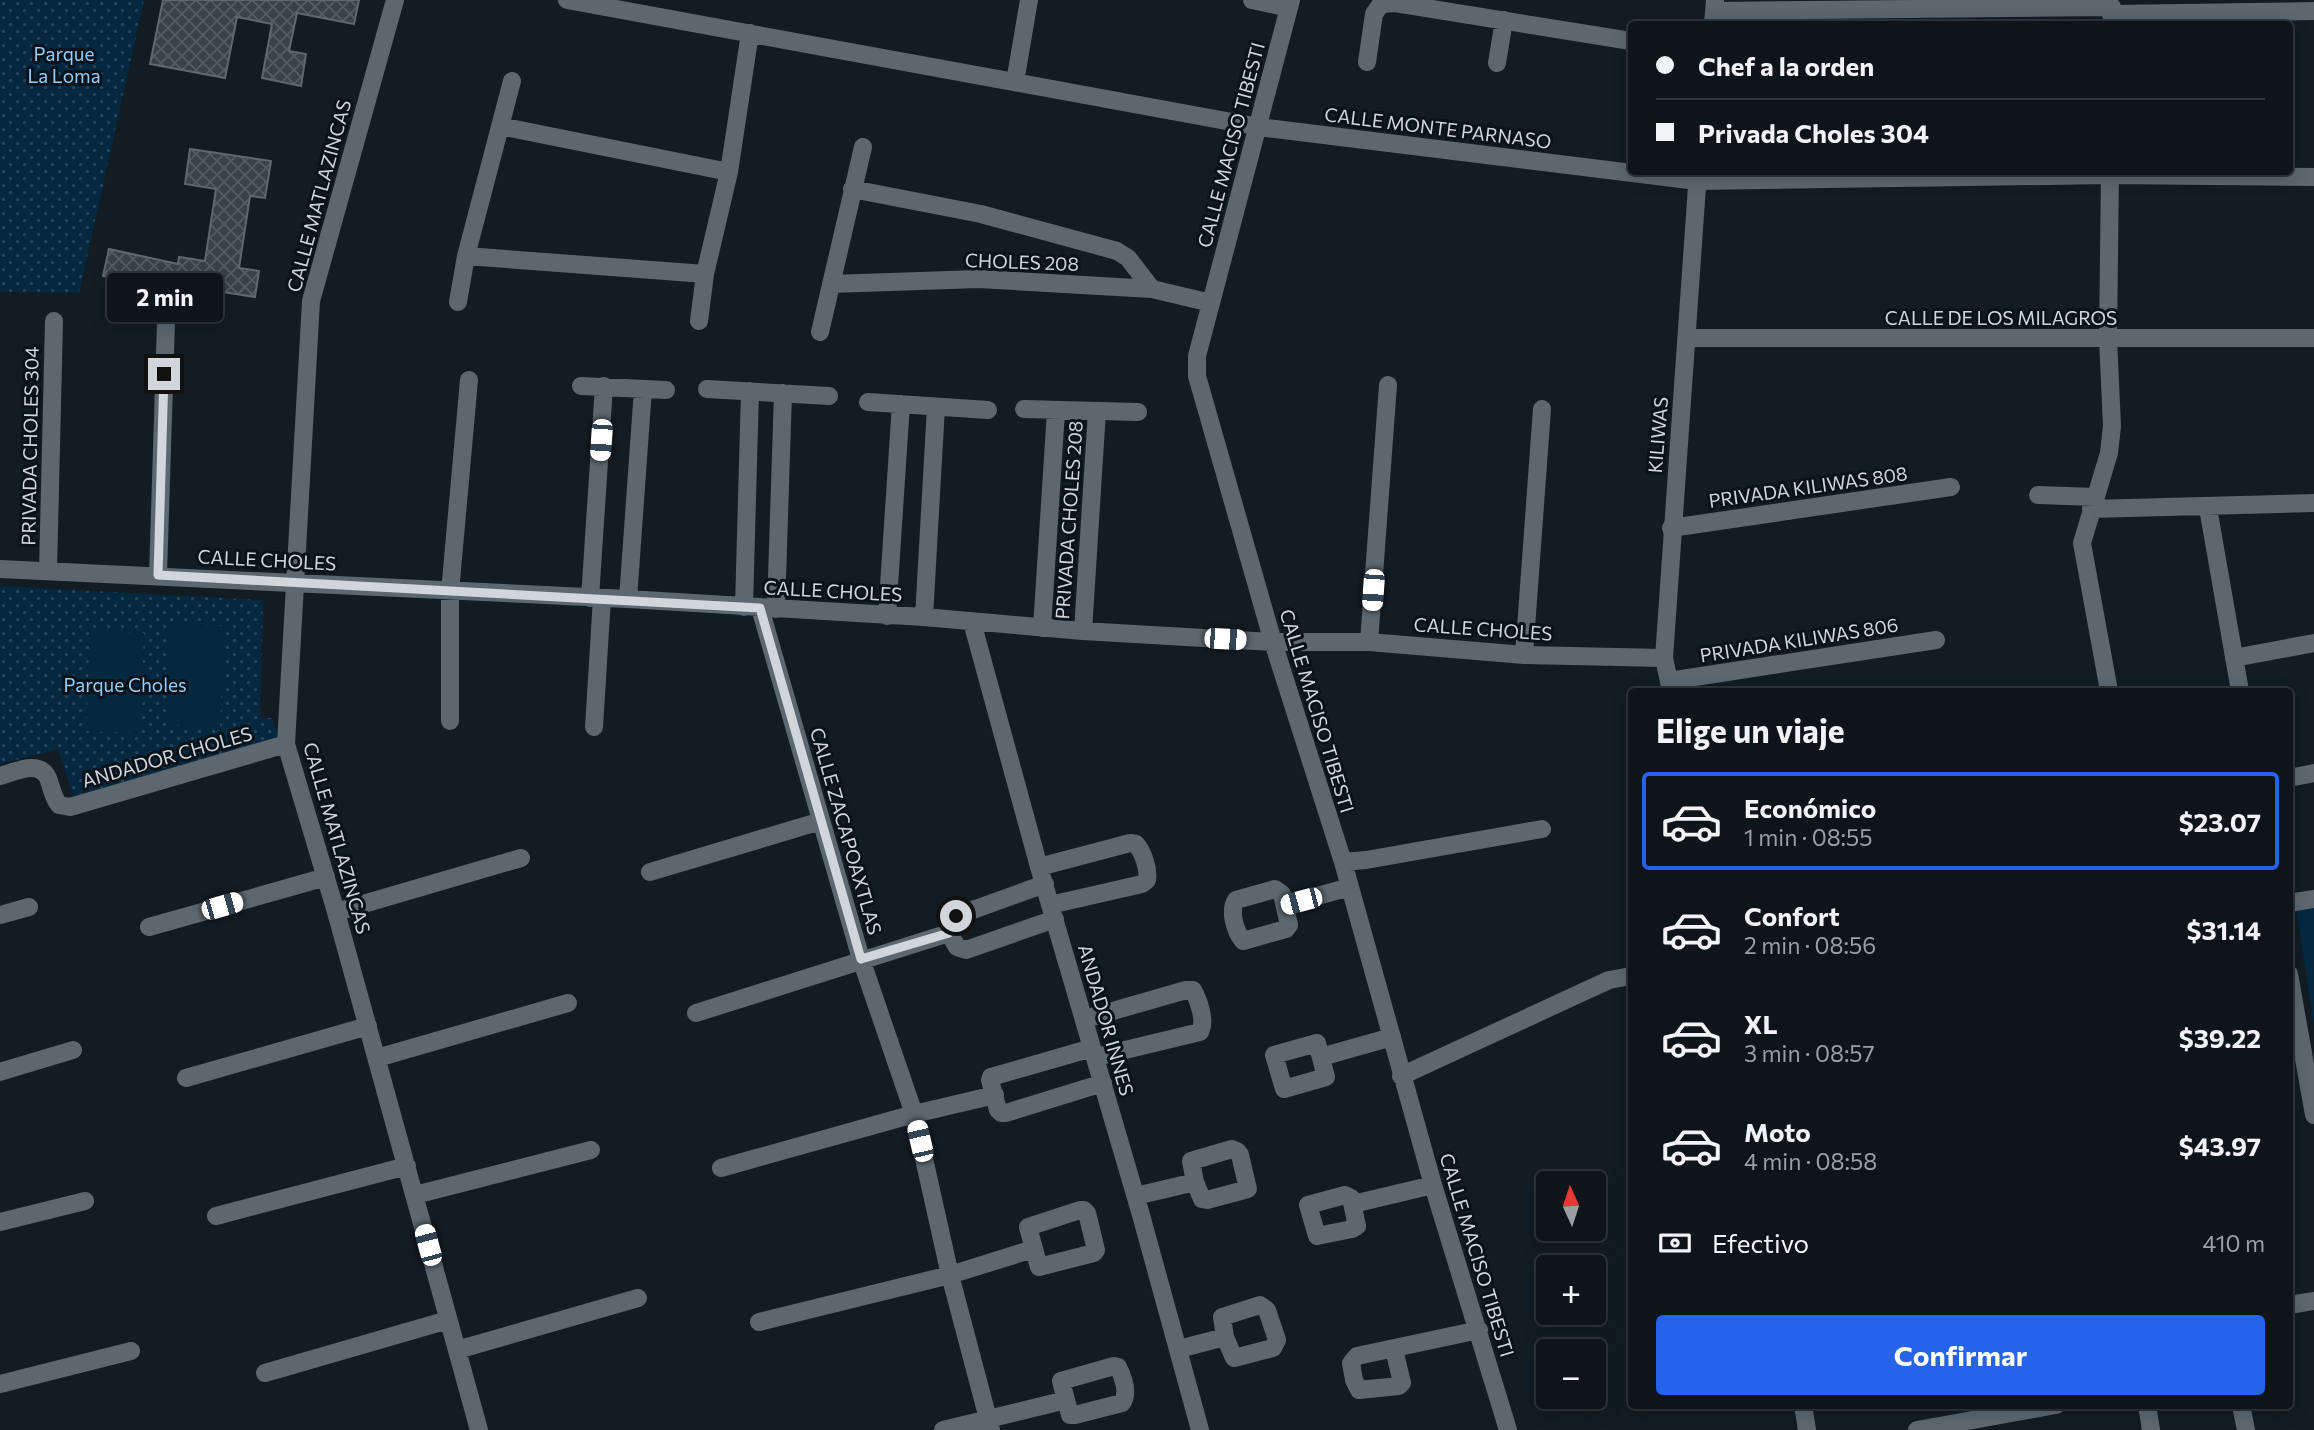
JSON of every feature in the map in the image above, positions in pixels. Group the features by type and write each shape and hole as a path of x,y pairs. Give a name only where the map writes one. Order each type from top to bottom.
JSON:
{"street":[{"name":"CALLE MATLAZINCAS","path":"395,0 311,301 286,744 337,912 479,1430"},
{"name":"CALLE MONTE PARNASO","path":"567,0 652,8 750,33 1259,127 1628,168"},
{"path":"1015,82 1029,0"},
{"path":"1252,0 1290,4"},
{"path":"1367,62 1374,15 1381,4 1395,3 1628,41"},
{"name":"CALLE MACISO TIBESTI","path":"1290,4 1197,356 1197,376 1273,642 1343,862 1433,1185 1508,1430"},
{"path":"1714,12 2314,11"},
{"path":"1497,63 1504,20"},
{"path":"699,321 705,274 729,172 750,33"},
{"path":"458,302 466,256 512,80"},
{"path":"500,126 729,172"},
{"path":"820,332 863,147"},
{"name":"CALLE MONTE PARNASO","path":"1698,176 1835,175"},
{"path":"2108,688 2082,543 2109,453 2112,426 2108,339 2110,175"},
{"name":"CALLE MONTE PARNASO","path":"2212,175 2314,177"},
{"name":"KILIWAS","path":"1670,686 1664,658 1671,528 1698,176"},
{"path":"852,189 981,214 1117,251 1128,258 1152,289"},
{"path":"466,256 705,274"},
{"name":"CHOLES 208","path":"831,284 979,279 1152,289 1211,303"},
{"name":"PRIVADA CHOLES 304","path":"48,571 54,321"},
{"path":"158,575 166,322"},
{"name":"CALLE DE LOS MILAGROS","path":"1687,338 2314,338"},
{"path":"450,721 450,592 469,380"},
{"path":"1369,642 1388,385"},
{"path":"581,386 666,390"},
{"path":"594,727 604,386"},
{"path":"628,599 643,388"},
{"path":"707,389 829,396"},
{"path":"750,391 760,608"},
{"path":"760,608 783,393"},
{"path":"867,401 988,410"},
{"path":"887,615 901,404"},
{"path":"924,617 936,407"},
{"name":"PRIVADA CHOLES 208","path":"1024,409 1138,412"},
{"path":"1524,654 1542,409"},
{"name":"PRIVADA CHOLES 208","path":"1042,628 1056,411"},
{"name":"PRIVADA CHOLES 208","path":"1083,631 1097,411"},
{"name":"PRIVADA KILIWAS 808","path":"1671,528 1951,487"},
{"path":"2038,495 2093,503 2208,508 2314,503"},
{"path":"2208,508 2239,688"},
{"name":"CALLE CHOLES","path":"0,569 628,599 1273,642 1369,642 1524,654 1664,658"},
{"name":"CALLE ZACAPOAXTLAS","path":"760,608 861,959 914,1114 950,1275 990,1425"},
{"name":"ANDADOR INNES","path":"972,622 1200,1430"},
{"name":"PRIVADA KILIWAS 806","path":"1670,686 1936,640"},
{"path":"2234,658 2314,643"},
{"name":"ANDADOR CHOLES","path":"0,776 34,767 42,769 47,776 53,798 59,805 70,807 286,744"},
{"path":"2293,777 2314,773"},
{"path":"650,872 821,821"},
{"path":"1343,862 1542,829"},
{"path":"1039,866 1130,843 1136,844 1148,873 1147,880 1142,884 1052,912 966,950 957,947 949,933 950,921 956,916 1045,884"},
{"path":"337,912 521,858"},
{"path":"149,927 326,877"},
{"path":"1285,905 1350,887"},
{"path":"2293,903 2314,899"},
{"path":"0,915 29,907"},
{"path":"696,1013 949,933"},
{"path":"1401,1076 1609,980 1628,977"},
{"path":"1085,1018 1186,990 1193,990 1196,995 1203,1022 1200,1032 995,1075 990,1080 1001,1113 1103,1083"},
{"path":"2293,997 2314,1115"},
{"path":"377,1058 568,1003"},
{"path":"186,1078 368,1026"},
{"path":"1321,1057 1392,1037"},
{"path":"0,1073 74,1050"},
{"path":"721,1168 914,1114 995,1095"},
{"path":"415,1195 591,1150"},
{"path":"216,1216 407,1167"},
{"path":"1136,1196 1195,1182"},
{"path":"1353,1204 1433,1185"},
{"path":"0,1222 85,1202"},
{"path":"759,1322 950,1275 1033,1249"},
{"path":"457,1350 638,1298"},
{"path":"2293,1304 2314,1301"},
{"path":"265,1373 448,1320"},
{"path":"1394,1349 1479,1330"},
{"path":"1179,1349 1226,1337"},
{"path":"0,1384 131,1351"},
{"path":"943,1430 990,1425 1066,1400"},
{"path":"1804,1409 1807,1430"},
{"path":"1917,1430 2034,1409"},
{"path":"2148,1409 2151,1430"},
{"path":"2242,1409 2246,1430"}],"green space":[{"name":"Parque La Loma","path":"0,0 144,0 79,293 0,292"},
{"name":"Parque Choles","path":"0,586 263,600 260,718 272,718 279,739 73,796 58,749 0,764"},
{"path":"170,624 224,626 220,727 166,725"},
{"path":"90,631 144,633 140,733 86,731"},
{"path":"2314,901 2314,1024 2295,904"}],"building":[{"path":"163,0 359,0 354,24 297,13 289,51 306,54 301,86 262,78 272,24 237,17 225,78 150,64"},
{"path":"190,149 271,161 265,198 250,196 239,268 259,271 255,297 160,282 158,288 103,276 109,249 178,264 179,257 205,261 216,189 185,184"}],"route":[{"path":"164,374 158,575 760,608 861,959 949,933 950,921 956,916"}]}
